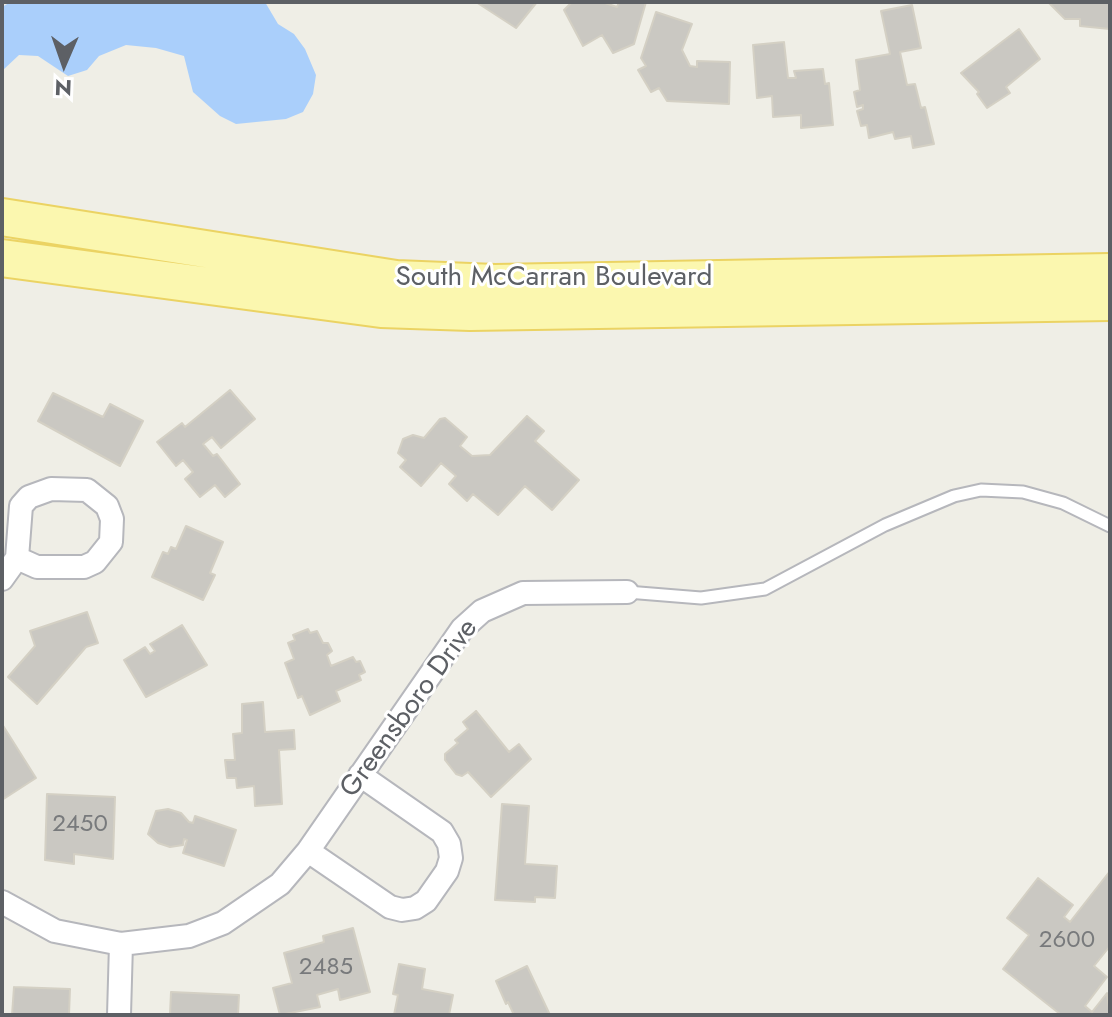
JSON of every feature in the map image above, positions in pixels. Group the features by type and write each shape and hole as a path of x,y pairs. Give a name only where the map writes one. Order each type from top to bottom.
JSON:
{"main road":[{"name":"South McCarran Boulevard","path":"2,217 396,279 495,283 1110,272"},
{"name":"South McCarran Boulevard","path":"2,258 396,310 470,312 1110,302"}],"street":[{"path":"2,579 17,558 21,506 29,497 41,490 87,490 107,506 112,519 111,542 95,562 84,567 37,567 17,558"},
{"name":"Greensboro Drive","path":"2,902 55,931 121,944 177,938 223,923 280,884 308,851 462,629 482,611 523,593 627,592"},
{"path":"308,851 390,907 402,910 426,901 447,871 451,858 449,844 442,832 360,775"},
{"path":"119,1015 121,944"}],"lane":[{"path":"627,592 701,598 765,589 885,525 954,496 981,490 1023,492 1063,503 1110,526"}],"water":[{"path":"265,2 278,24 294,34 305,49 316,75 313,94 303,112 286,119 236,124 220,116 193,92 184,56 156,48 126,45 99,56 87,70 68,76 38,56 19,55 2,71 2,7 9,3"}],"building":[{"path":"476,2 537,2 516,28"},
{"path":"572,2 602,2 617,7 619,2 646,2 634,44 613,53 602,35 583,46 564,10"},
{"path":"1048,2 1110,2 1110,29 1080,26 1080,19 1065,19"},
{"path":"912,5 921,48 900,52 907,85 915,84 921,108 925,107 934,144 913,148 911,136 895,139 893,132 869,138 867,125 861,126 857,111 863,109 863,105 857,107 854,92 860,90 856,60 890,54 881,11"},
{"path":"656,12 692,24 682,50 690,66 697,67 697,61 730,62 729,104 667,101 659,88 651,92 638,70 646,66 641,58"},
{"path":"1019,29 1040,59 1006,87 1010,93 987,108 977,94 979,92 961,73"},
{"path":"784,42 788,78 796,78 794,71 823,69 825,84 829,83 833,125 801,128 801,115 773,117 772,96 757,98 753,45"},
{"path":"230,390 255,419 221,448 212,437 203,444 213,456 217,454 240,484 225,497 215,485 200,497 185,479 193,472 183,460 176,466 157,442 182,423 185,427"},
{"path":"53,393 103,417 110,404 143,421 120,466 38,421"},
{"path":"527,416 544,431 535,441 579,480 552,510 525,486 498,515 473,494 467,501 449,484 456,476 441,463 421,486 400,467 406,460 398,453 403,439 413,435 424,438 440,419 445,418 467,437 460,446 472,456 490,455"},
{"path":"186,526 223,542 210,573 215,575 203,600 152,577 163,552 168,554 171,547 176,549"},
{"path":"87,612 98,643 86,647 37,704 8,677 35,646 30,631"},
{"path":"182,625 207,665 146,697 124,660 145,647 150,654 155,651 150,644"},
{"path":"308,629 310,633 317,631 323,643 328,643 332,651 327,655 331,666 353,657 356,662 360,661 365,672 359,675 361,680 336,691 340,701 310,715 302,696 298,698 285,663 294,659 288,643 295,640 293,635"},
{"path":"263,702 265,732 294,730 295,749 279,750 282,804 255,806 254,786 237,788 236,778 227,778 225,760 235,760 233,734 242,733 242,704"},
{"path":"476,711 509,752 519,744 531,759 491,797 468,772 462,776 456,774 445,760 445,754 458,743 455,740 468,729 463,722"},
{"path":"2,724 36,778 2,800"},
{"path":"47,794 115,797 113,859 74,854 74,864 45,860"},
{"path":"502,804 529,806 525,864 557,866 555,898 535,897 535,902 495,900"},
{"path":"168,809 181,813 189,822 193,823 195,816 236,830 224,866 183,853 187,840 184,839 183,845 170,847 158,843 148,834 156,811"},
{"path":"1110,871 1110,946 1094,966 1107,977 1085,1006 1092,1012 1107,993 1110,1015 1060,1014 1003,969 1029,935 1007,918 1038,878 1073,905 1064,917 1070,922"},
{"path":"353,928 370,992 340,1000 338,989 317,995 320,1007 280,1015 273,988 292,983 284,953 324,942 323,936"},
{"path":"399,964 425,969 422,989 453,995 449,1015 394,1015 398,995 393,994"},
{"path":"527,966 550,1015 514,1015 508,1002 506,1004 496,981"},
{"path":"14,987 70,989 69,1015 12,1015"},
{"path":"171,992 239,995 238,1015 170,1015"}]}
